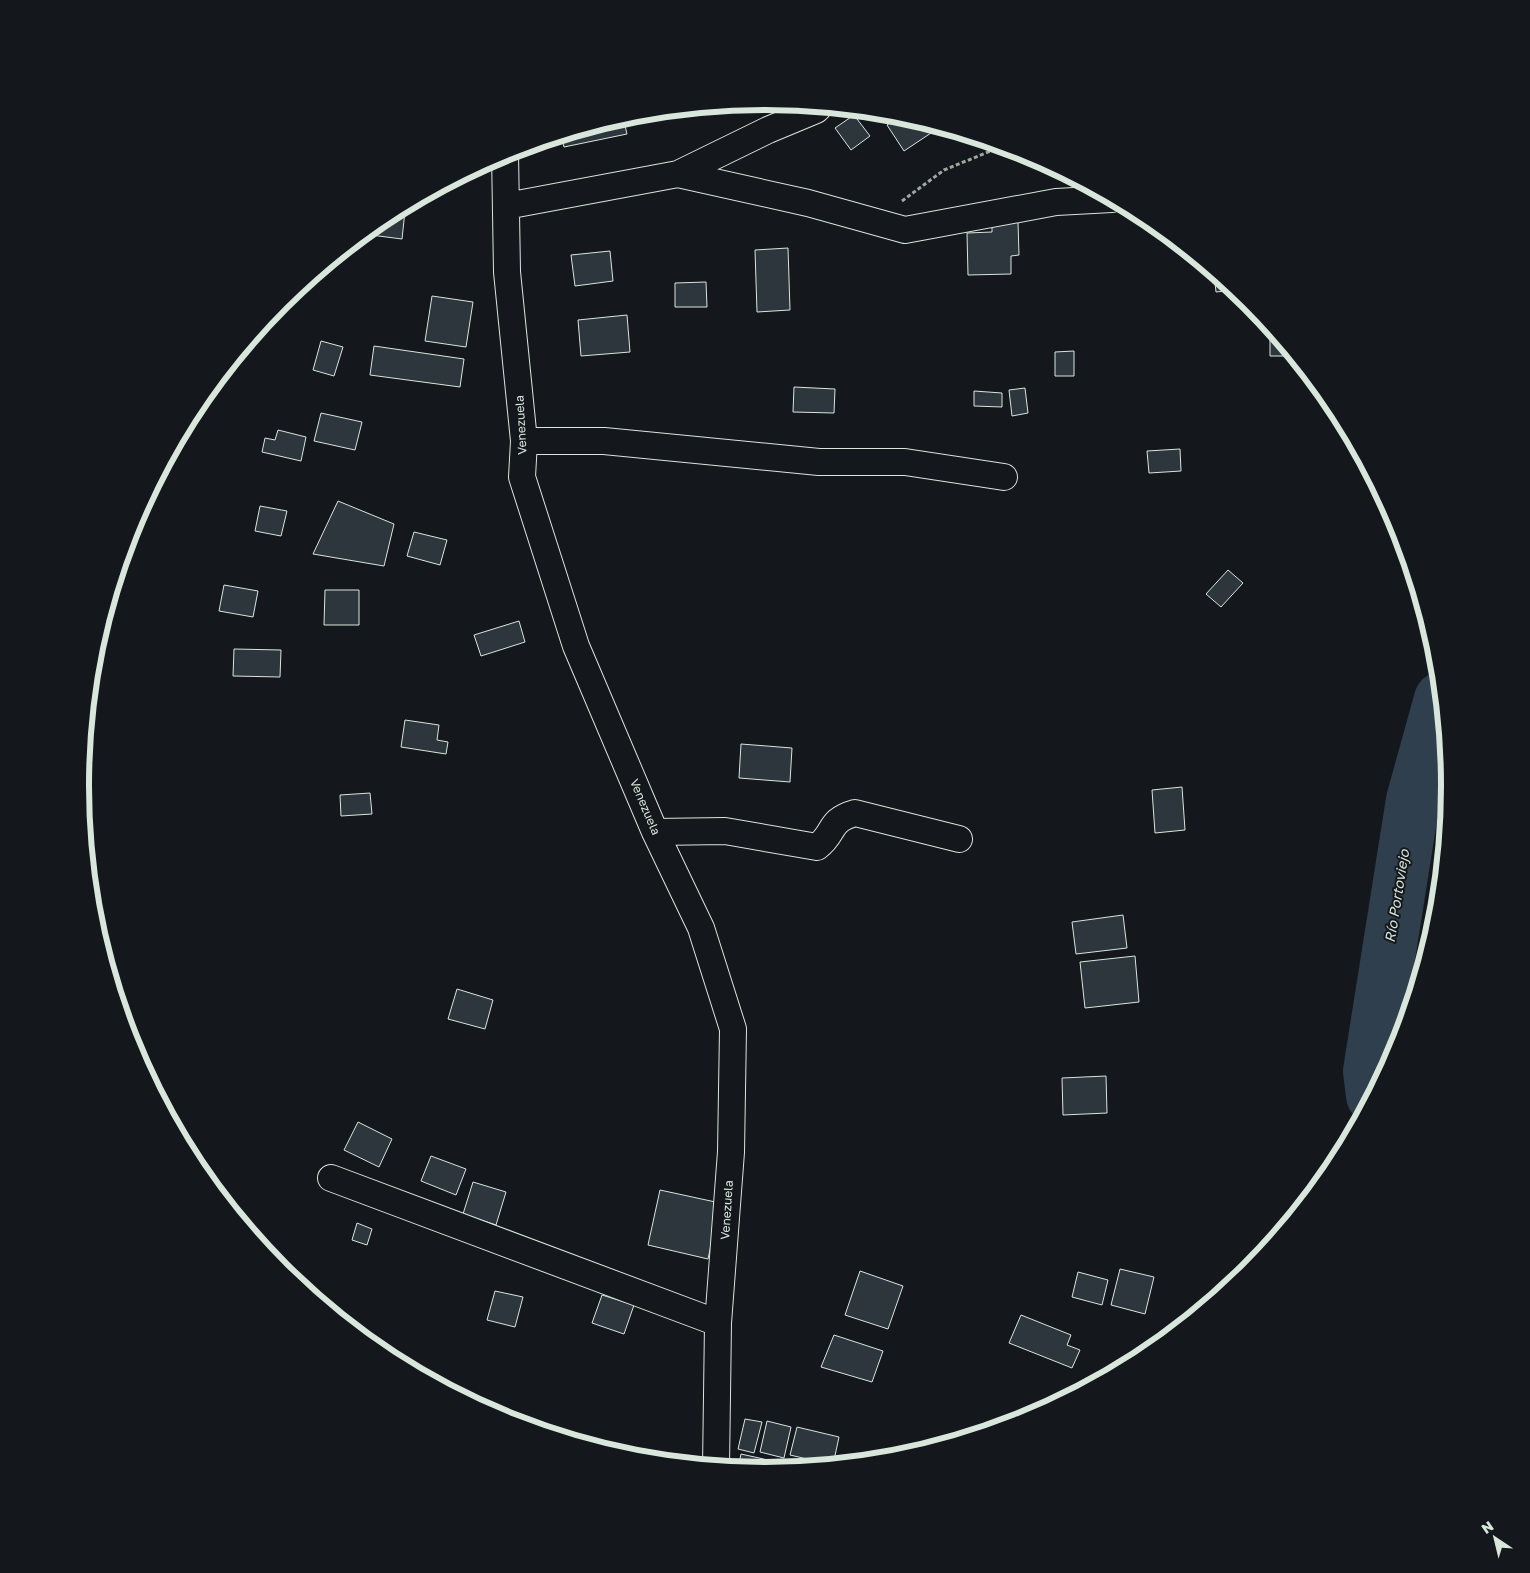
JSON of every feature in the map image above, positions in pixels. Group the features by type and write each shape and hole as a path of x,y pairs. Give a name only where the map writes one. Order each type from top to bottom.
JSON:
{"street":[{"path":"506,206 678,174 768,130 811,112"},
{"name":"Venezuela","path":"505,162 507,272 524,441 522,477 576,646 655,832 701,928 733,1029 731,1152 718,1323 716,1461"},
{"path":"678,174 808,203 905,230 1056,202 1100,200"},
{"path":"524,441 604,441 819,462 905,462 1004,477"},
{"path":"655,832 725,831 817,847 825,841 833,825 841,817 855,813 959,839"},
{"path":"331,1178 718,1323"}],"path":[{"path":"905,230 901,202 944,170 993,150"}],"building":[{"path":"853,116 855,116 870,136 851,150 835,128"},
{"path":"891,122 933,131 904,151 887,125"},
{"path":"625,125 627,134 564,147 563,142"},
{"path":"405,215 402,239 373,235"},
{"path":"1018,222 1019,255 1011,256 1011,274 968,275 967,233 992,232 992,223"},
{"path":"788,248 790,310 757,312 755,250"},
{"path":"610,251 613,281 575,286 571,255"},
{"path":"706,282 707,307 675,307 675,283"},
{"path":"1215,282 1225,291 1216,292"},
{"path":"432,296 473,302 466,347 425,341"},
{"path":"627,315 630,352 581,356 578,320"},
{"path":"1270,338 1286,356 1270,356"},
{"path":"321,341 343,347 334,376 313,370"},
{"path":"374,346 464,359 460,387 370,375"},
{"path":"1074,351 1074,376 1055,376 1055,352"},
{"path":"794,387 835,389 834,413 793,412"},
{"path":"1025,388 1028,413 1012,416 1009,390"},
{"path":"974,391 1002,393 1002,407 974,406"},
{"path":"321,413 362,422 355,450 314,441"},
{"path":"278,430 306,437 301,461 262,452 265,438 275,440"},
{"path":"1180,449 1181,471 1149,473 1147,451"},
{"path":"338,501 394,524 384,566 313,554"},
{"path":"260,506 287,511 281,536 255,531"},
{"path":"414,532 447,540 440,565 407,556"},
{"path":"1228,570 1243,583 1221,607 1206,594"},
{"path":"224,585 258,591 253,617 219,611"},
{"path":"325,590 359,590 359,625 324,625"},
{"path":"519,621 525,642 481,656 474,635"},
{"path":"234,649 281,650 280,677 233,676"},
{"path":"405,720 439,725 437,740 448,742 446,754 401,747"},
{"path":"741,744 792,748 790,782 739,778"},
{"path":"1182,787 1185,830 1155,833 1152,790"},
{"path":"370,793 372,814 341,816 340,795"},
{"path":"1123,915 1127,948 1076,954 1072,922"},
{"path":"1135,956 1139,1002 1085,1008 1080,962"},
{"path":"457,989 493,1000 485,1029 448,1019"},
{"path":"1106,1076 1107,1113 1063,1115 1062,1078"},
{"path":"358,1122 392,1139 379,1167 344,1150"},
{"path":"431,1156 466,1169 456,1195 421,1181"},
{"path":"473,1182 506,1192 496,1225 463,1214"},
{"path":"660,1190 720,1203 708,1259 648,1245"},
{"path":"357,1223 372,1229 367,1245 352,1240"},
{"path":"1120,1269 1154,1277 1145,1314 1111,1305"},
{"path":"860,1271 903,1286 888,1329 845,1315"},
{"path":"1078,1272 1108,1280 1102,1305 1072,1297"},
{"path":"495,1291 523,1297 515,1327 487,1320"},
{"path":"602,1295 634,1305 624,1334 592,1323"},
{"path":"1021,1315 1071,1335 1067,1345 1080,1350 1072,1368 1009,1343"},
{"path":"834,1335 883,1351 872,1382 821,1367"},
{"path":"745,1419 762,1422 754,1453 738,1449"},
{"path":"767,1421 791,1427 784,1458 760,1452"},
{"path":"797,1427 839,1437 834,1459 814,1461 790,1455"},
{"path":"741,1454 777,1462 765,1463 739,1462"}],"waterway":[{"name":"Río Portoviejo","path":"1372,1086 1370,1071 1413,800 1437,714"}]}
